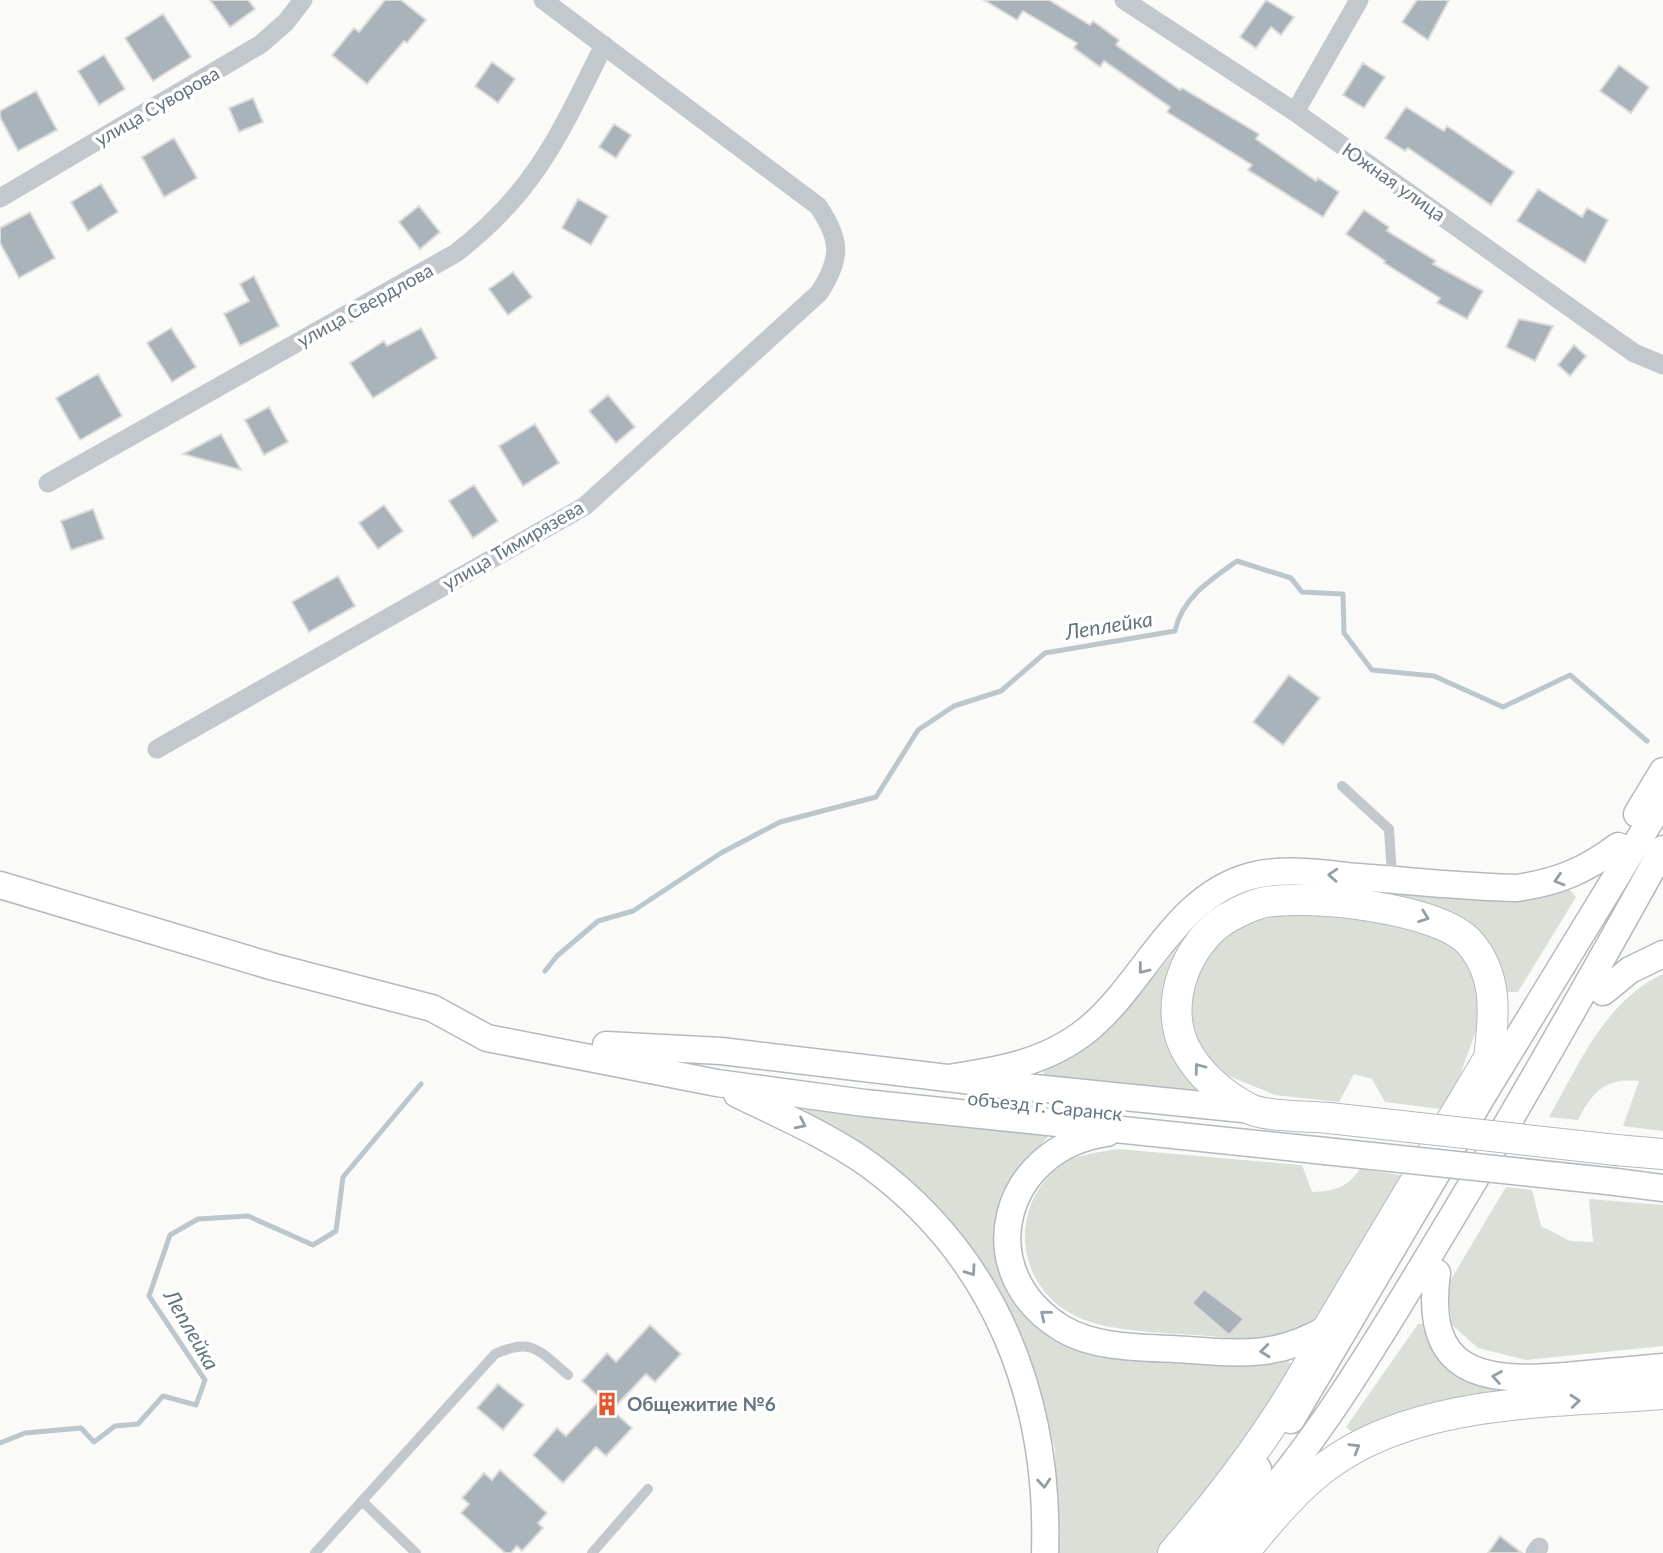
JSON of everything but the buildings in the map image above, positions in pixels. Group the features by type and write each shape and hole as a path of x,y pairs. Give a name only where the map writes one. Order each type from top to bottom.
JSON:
{"main road":[{"path":"1173,1553 1256,1445 1311,1363 1328,1328 1489,1058 1494,1017 1492,987 1482,962 1469,942 1448,926 1413,913 1311,901 1260,903 1226,918 1201,940 1186,964 1178,992 1178,1025 1184,1047 1202,1074 1252,1110 1327,1134 1616,1166 1663,1154"},
{"path":"1242,1553 1267,1524 1327,1465 1374,1437 1434,1416 1663,1394"}],"street":[{"name":"улица Суворова","path":"0,198 261,44 286,22 303,0"},
{"path":"543,0 604,45"},
{"name":"Южная улица","path":"1124,0 1295,111 1634,353 1663,365"},
{"path":"1295,111 1359,0"},
{"name":"улица Тимирязева","path":"157,749 585,506 819,293 832,273 838,250 832,226 818,206 604,45"},
{"name":"улица Свердлова","path":"48,483 428,269 490,227 523,192 548,156 604,45"},
{"path":"1489,1058 1663,771"},
{"path":"1205,1553 1226,1514 1319,1378 1483,1095 1663,800"},
{"path":"948,1079 1004,1070 1066,1045 1105,1014 1175,927 1193,909 1237,881 1265,873 1285,873 1478,887 1550,883 1595,863 1618,846"},
{"path":"1215,1553 1242,1527 1284,1472 1403,1299 1525,1097 1663,849"},
{"path":"1267,1524 1437,1273 1603,992 1663,882"},
{"path":"0,885 274,967 432,1008 487,1038 717,1083 865,1103 1129,1129 1327,1134"},
{"path":"1603,992 1630,970 1663,954"},
{"name":"объезд г. Саранск","path":"432,1008 725,1067 884,1089 1327,1134"},
{"path":"606,1045 721,1051 948,1079 1252,1110"},
{"path":"717,1083 822,1134 868,1164 931,1221 976,1278 1010,1341 1031,1406 1041,1448 1046,1493 1045,1553"},
{"path":"1129,1129 1090,1135 1059,1148 1032,1170 1015,1195 1009,1219 1010,1267 1021,1290 1039,1311 1065,1331 1096,1341 1233,1353 1290,1348 1328,1328"},
{"path":"1616,1166 1663,1171"},
{"path":"1616,1166 1663,1188"},
{"path":"1437,1273 1434,1298 1439,1330 1453,1355 1465,1367 1481,1374 1523,1379 1663,1367"}],"lane":[{"path":"1342,786 1389,829 1393,880"},
{"path":"315,1553 495,1353 516,1345 535,1348 568,1375"},
{"path":"592,1553 648,1489"},
{"path":"362,1501 416,1553"}],"shaded area":[{"path":"1569,889 1576,897 1518,992 1507,992 1499,967 1443,911 1393,893 1542,896"},
{"path":"1303,910 1406,923 1453,940 1476,978 1481,1017 1455,1089 1440,1109 1385,1102 1372,1079 1354,1074 1339,1102 1275,1095 1224,1074 1195,1043 1190,991 1209,947 1247,918"},
{"path":"1180,945 1164,990 1197,1087 1192,1095 1043,1078 1044,1069 1086,1046 1120,1016"},
{"path":"1663,974 1663,1131 1623,1126 1639,1081 1617,1082 1601,1088 1589,1101 1578,1120 1549,1117 1583,1055 1609,1017 1642,986"},
{"path":"807,1105 1051,1131 1011,1179 996,1219 996,1254 1000,1272 1016,1306 1028,1320 1056,1339 1111,1355 1170,1362 1288,1361 1294,1367 1271,1405 1160,1553 1057,1553 1055,1449 1033,1369 1005,1305 805,1113"},
{"path":"1118,1149 1302,1165 1312,1192 1340,1187 1360,1169 1407,1176 1320,1315 1300,1328 1278,1338 1262,1341 1136,1331 1083,1319 1068,1312 1049,1297 1036,1279 1028,1259 1025,1237 1027,1216 1035,1196 1048,1177 1071,1159"},
{"path":"1506,1187 1532,1190 1541,1226 1570,1241 1593,1242 1589,1199 1663,1205 1663,1346 1526,1360 1478,1348 1452,1325 1447,1286"},
{"path":"1418,1324 1423,1324 1435,1351 1452,1370 1473,1383 1502,1391 1500,1395 1354,1434 1346,1427"}],"waterway":[{"name":"Леплейка","path":"545,971 557,956 598,921 633,911 721,853 780,822 876,797 918,730 954,706 1001,691 1045,653 1175,631 1184,609 1198,591 1237,561 1291,578 1302,592 1343,594 1344,633 1372,670 1434,676 1503,707 1570,675 1647,741"},
{"name":"Леплейка","path":"0,1443 25,1433 81,1428 94,1442 115,1426 138,1424 163,1396 196,1405 205,1380 149,1296 170,1235 198,1219 248,1216 313,1245 336,1231 343,1177 421,1084"}],"place":[{"name":"Общежитие №6","path":"607,1404"}]}
